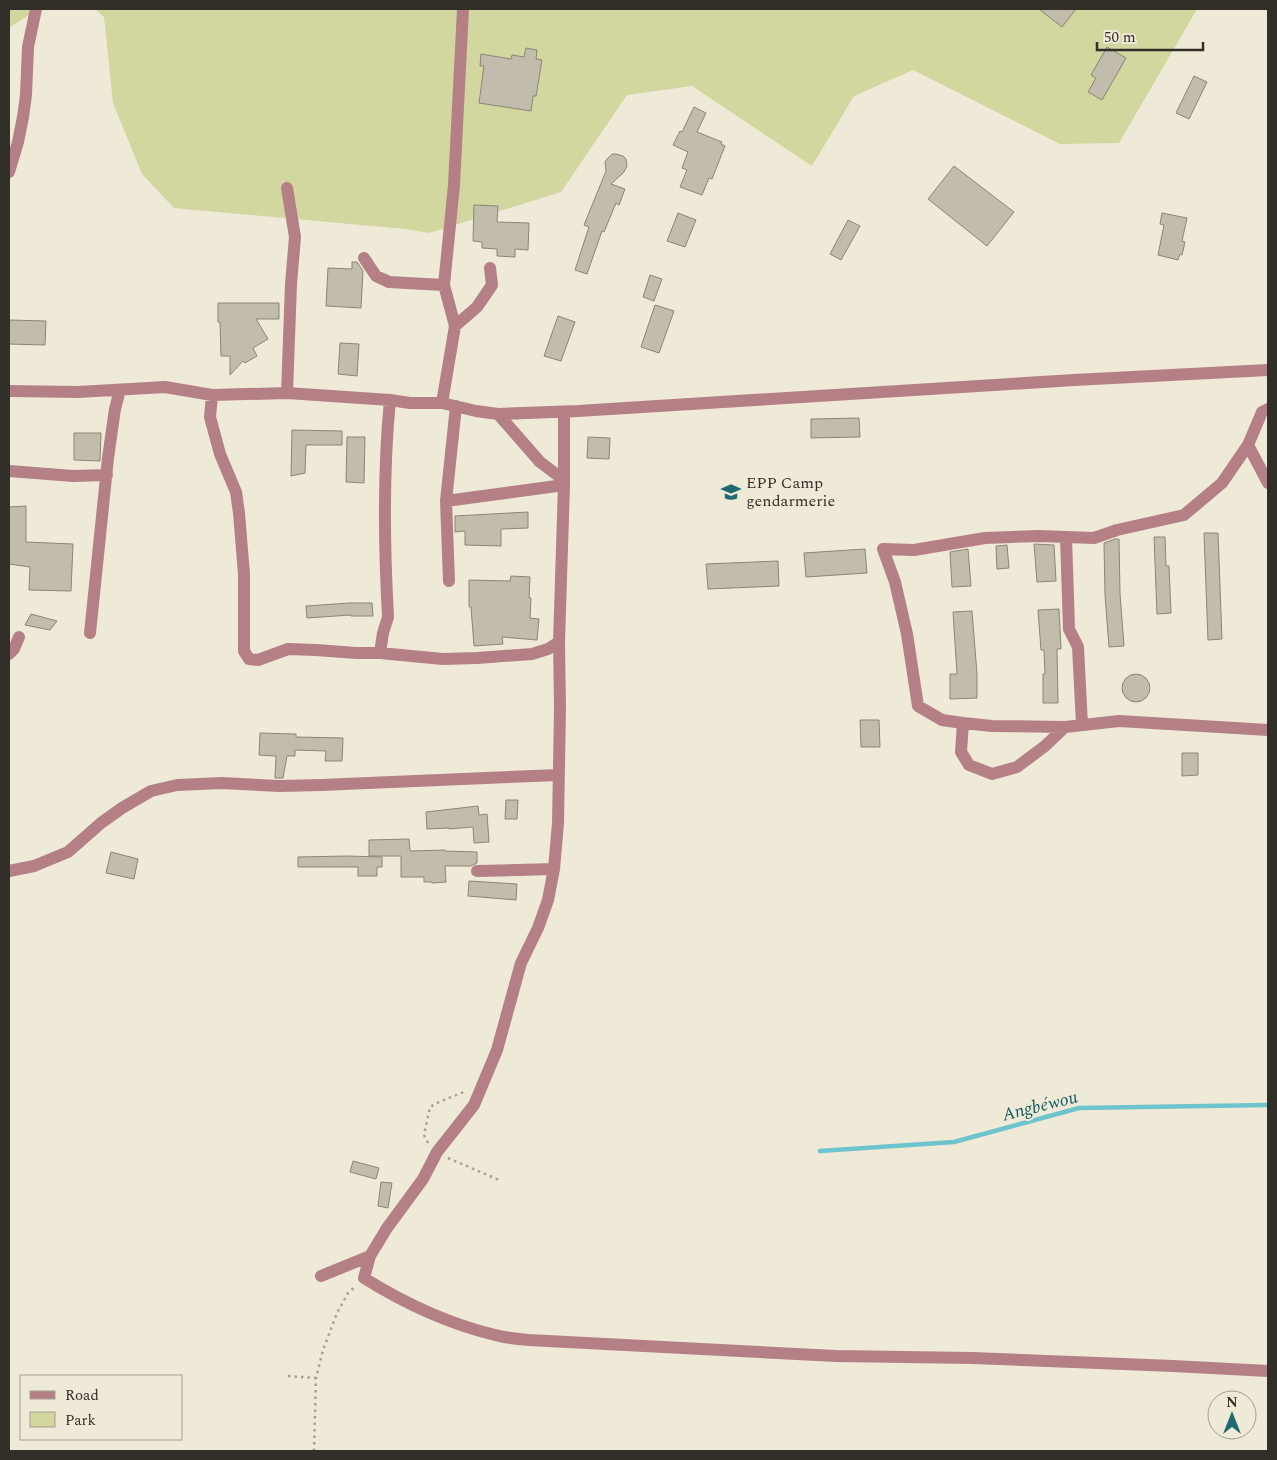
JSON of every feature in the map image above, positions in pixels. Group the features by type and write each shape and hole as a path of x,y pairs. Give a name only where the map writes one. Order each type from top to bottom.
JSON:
{"street":[{"path":"9,172 23,117 28,47 36,9"},
{"path":"442,403 455,326 444,285 454,185 463,9"},
{"path":"287,188 295,237 291,284 287,393"},
{"path":"364,258 376,276 389,282 444,285"},
{"path":"455,326 477,307 492,285 490,268"},
{"path":"9,391 78,392 165,387 212,395 287,393 410,403 442,403 498,414 564,412 1074,380 1268,370"},
{"path":"90,633 115,409 120,390"},
{"path":"212,395 210,418 220,454 236,492 244,574 243,643 248,659 258,660 288,650 316,650 356,654 380,652 443,659 477,658 532,654 548,650 559,642"},
{"path":"380,652 388,616 385,507 390,400"},
{"path":"449,582 446,500 456,406"},
{"path":"1268,409 1262,412 1248,445 1222,483 1184,515 1116,530 1094,538 1039,536 985,538 914,550 883,549 895,582 907,634 918,706 942,720 992,726 1065,727 1119,721 1268,730"},
{"path":"564,412 564,482 559,642 558,823 554,869 548,900 538,928 520,963 497,1050 474,1105 437,1152 423,1179 387,1228 370,1256 364,1278 387,1292 456,1324 496,1335 529,1340 836,1356 972,1358 1268,1371"},
{"path":"498,414 540,462 564,482"},
{"path":"1248,445 1268,483"},
{"path":"9,471 73,476 108,475"},
{"path":"446,500 564,482"},
{"path":"1066,537 1069,629 1078,647 1082,725"},
{"path":"9,654 14,649 19,636"},
{"path":"963,723 961,752 969,765 992,774 1017,767 1045,746 1065,727"},
{"path":"9,871 34,866 68,852 101,823 122,808 151,791 177,785 222,783 279,786 321,785 558,775"},
{"path":"477,871 554,869"},
{"path":"320,1276 370,1256"}],"path":[{"path":"314,1451 316,1378 323,1350 337,1313 348,1293"},
{"path":"288,1376 316,1378"}],"green space":[{"path":"9,9 38,9 9,28"},
{"path":"95,9 1197,9 1119,143 1060,144 913,70 854,96 812,166 692,86 627,95 561,192 429,233 405,229 174,208 142,174 113,103 104,17"}],"building":[{"path":"1039,9 1076,9 1062,27"},
{"path":"1107,47 1126,58 1102,100 1088,92 1096,78 1091,75"},
{"path":"526,48 537,50 536,59 542,60 536,96 533,96 531,111 479,103 484,66 480,66 481,54 511,59 512,55 524,57"},
{"path":"1194,76 1207,82 1189,119 1176,113"},
{"path":"694,107 706,113 697,132 722,142 721,144 725,146 712,179 709,178 702,195 680,187 687,170 682,168 688,152 673,145 680,131 682,132"},
{"path":"612,154 623,156 626,159 627,166 624,172 611,184 625,189 619,205 616,203 604,232 602,231 587,274 575,270 589,227 584,225 606,171 605,162"},
{"path":"954,166 1014,212 987,246 928,199"},
{"path":"474,205 498,206 497,222 529,223 528,250 515,249 515,257 497,256 497,249 482,248 482,242 473,241"},
{"path":"678,213 696,220 685,247 667,241"},
{"path":"1162,213 1187,218 1182,241 1185,242 1182,255 1180,254 1178,260 1158,255 1164,225 1160,224"},
{"path":"848,220 860,226 841,260 830,254"},
{"path":"352,262 357,262 363,271 361,308 326,306 328,268 352,269"},
{"path":"650,275 662,279 654,301 643,297"},
{"path":"218,303 279,303 279,319 256,319 268,339 253,348 257,356 245,363 243,361 230,375 230,356 221,356"},
{"path":"655,305 674,311 659,353 641,347"},
{"path":"558,316 575,322 561,361 544,356"},
{"path":"9,320 46,321 45,345 9,344"},
{"path":"340,343 359,344 357,376 338,374"},
{"path":"859,418 860,437 811,438 811,419"},
{"path":"292,430 342,431 342,445 306,445 305,473 291,476"},
{"path":"74,433 101,433 100,461 74,460"},
{"path":"347,437 365,437 364,483 346,482"},
{"path":"588,437 610,438 609,459 587,458"},
{"path":"26,506 26,542 73,544 71,591 29,590 30,567 9,564 9,507"},
{"path":"528,512 528,528 501,529 501,546 465,545 465,531 455,532 455,516"},
{"path":"1204,533 1218,533 1222,639 1208,640"},
{"path":"1154,537 1165,537 1166,566 1169,566 1171,613 1157,614"},
{"path":"1119,539 1120,594 1124,646 1109,647 1104,543"},
{"path":"1034,544 1054,545 1056,581 1037,582"},
{"path":"1007,545 1009,568 997,569 996,546"},
{"path":"865,549 867,573 806,577 804,553"},
{"path":"968,549 971,586 952,587 950,552"},
{"path":"778,561 779,586 708,589 706,564"},
{"path":"511,576 530,577 530,618 539,619 537,640 502,637 503,644 474,646 471,607 469,607 469,580 510,581"},
{"path":"372,603 373,616 351,615 307,618 306,606"},
{"path":"1059,609 1061,649 1057,649 1058,703 1043,703 1044,650 1041,650 1038,610"},
{"path":"972,611 977,698 950,699 950,674 957,674 953,612"},
{"path":"31,614 57,621 50,630 25,625"},
{"path":"1136,674 1146,678 1150,688 1146,698 1136,702 1126,698 1122,688 1126,678"},
{"path":"860,720 879,720 880,747 861,747"},
{"path":"260,733 296,734 296,737 343,738 342,761 325,761 326,751 295,750 295,756 287,756 283,778 275,778 276,756 259,755"},
{"path":"1182,753 1198,753 1198,775 1182,776"},
{"path":"506,800 518,800 517,819 505,819"},
{"path":"478,806 479,815 487,814 489,842 474,843 473,827 427,829 426,812"},
{"path":"409,839 410,851 445,850 477,852 477,863 471,866 445,866 446,882 432,883 424,882 424,877 401,877 401,856 369,856 369,840"},
{"path":"111,852 138,859 134,879 106,873"},
{"path":"298,857 382,857 382,867 377,867 377,876 358,876 358,867 298,867"},
{"path":"469,881 517,884 516,900 468,896"},
{"path":"353,1161 379,1168 376,1179 350,1172"},
{"path":"381,1182 392,1183 388,1208 378,1206"}],"waterway":[{"name":"Angbéwou","path":"820,1151 954,1142 1079,1108 1268,1105"}],"place":[{"name":"EPP Camp gendarmerie","path":"731,492"}]}
